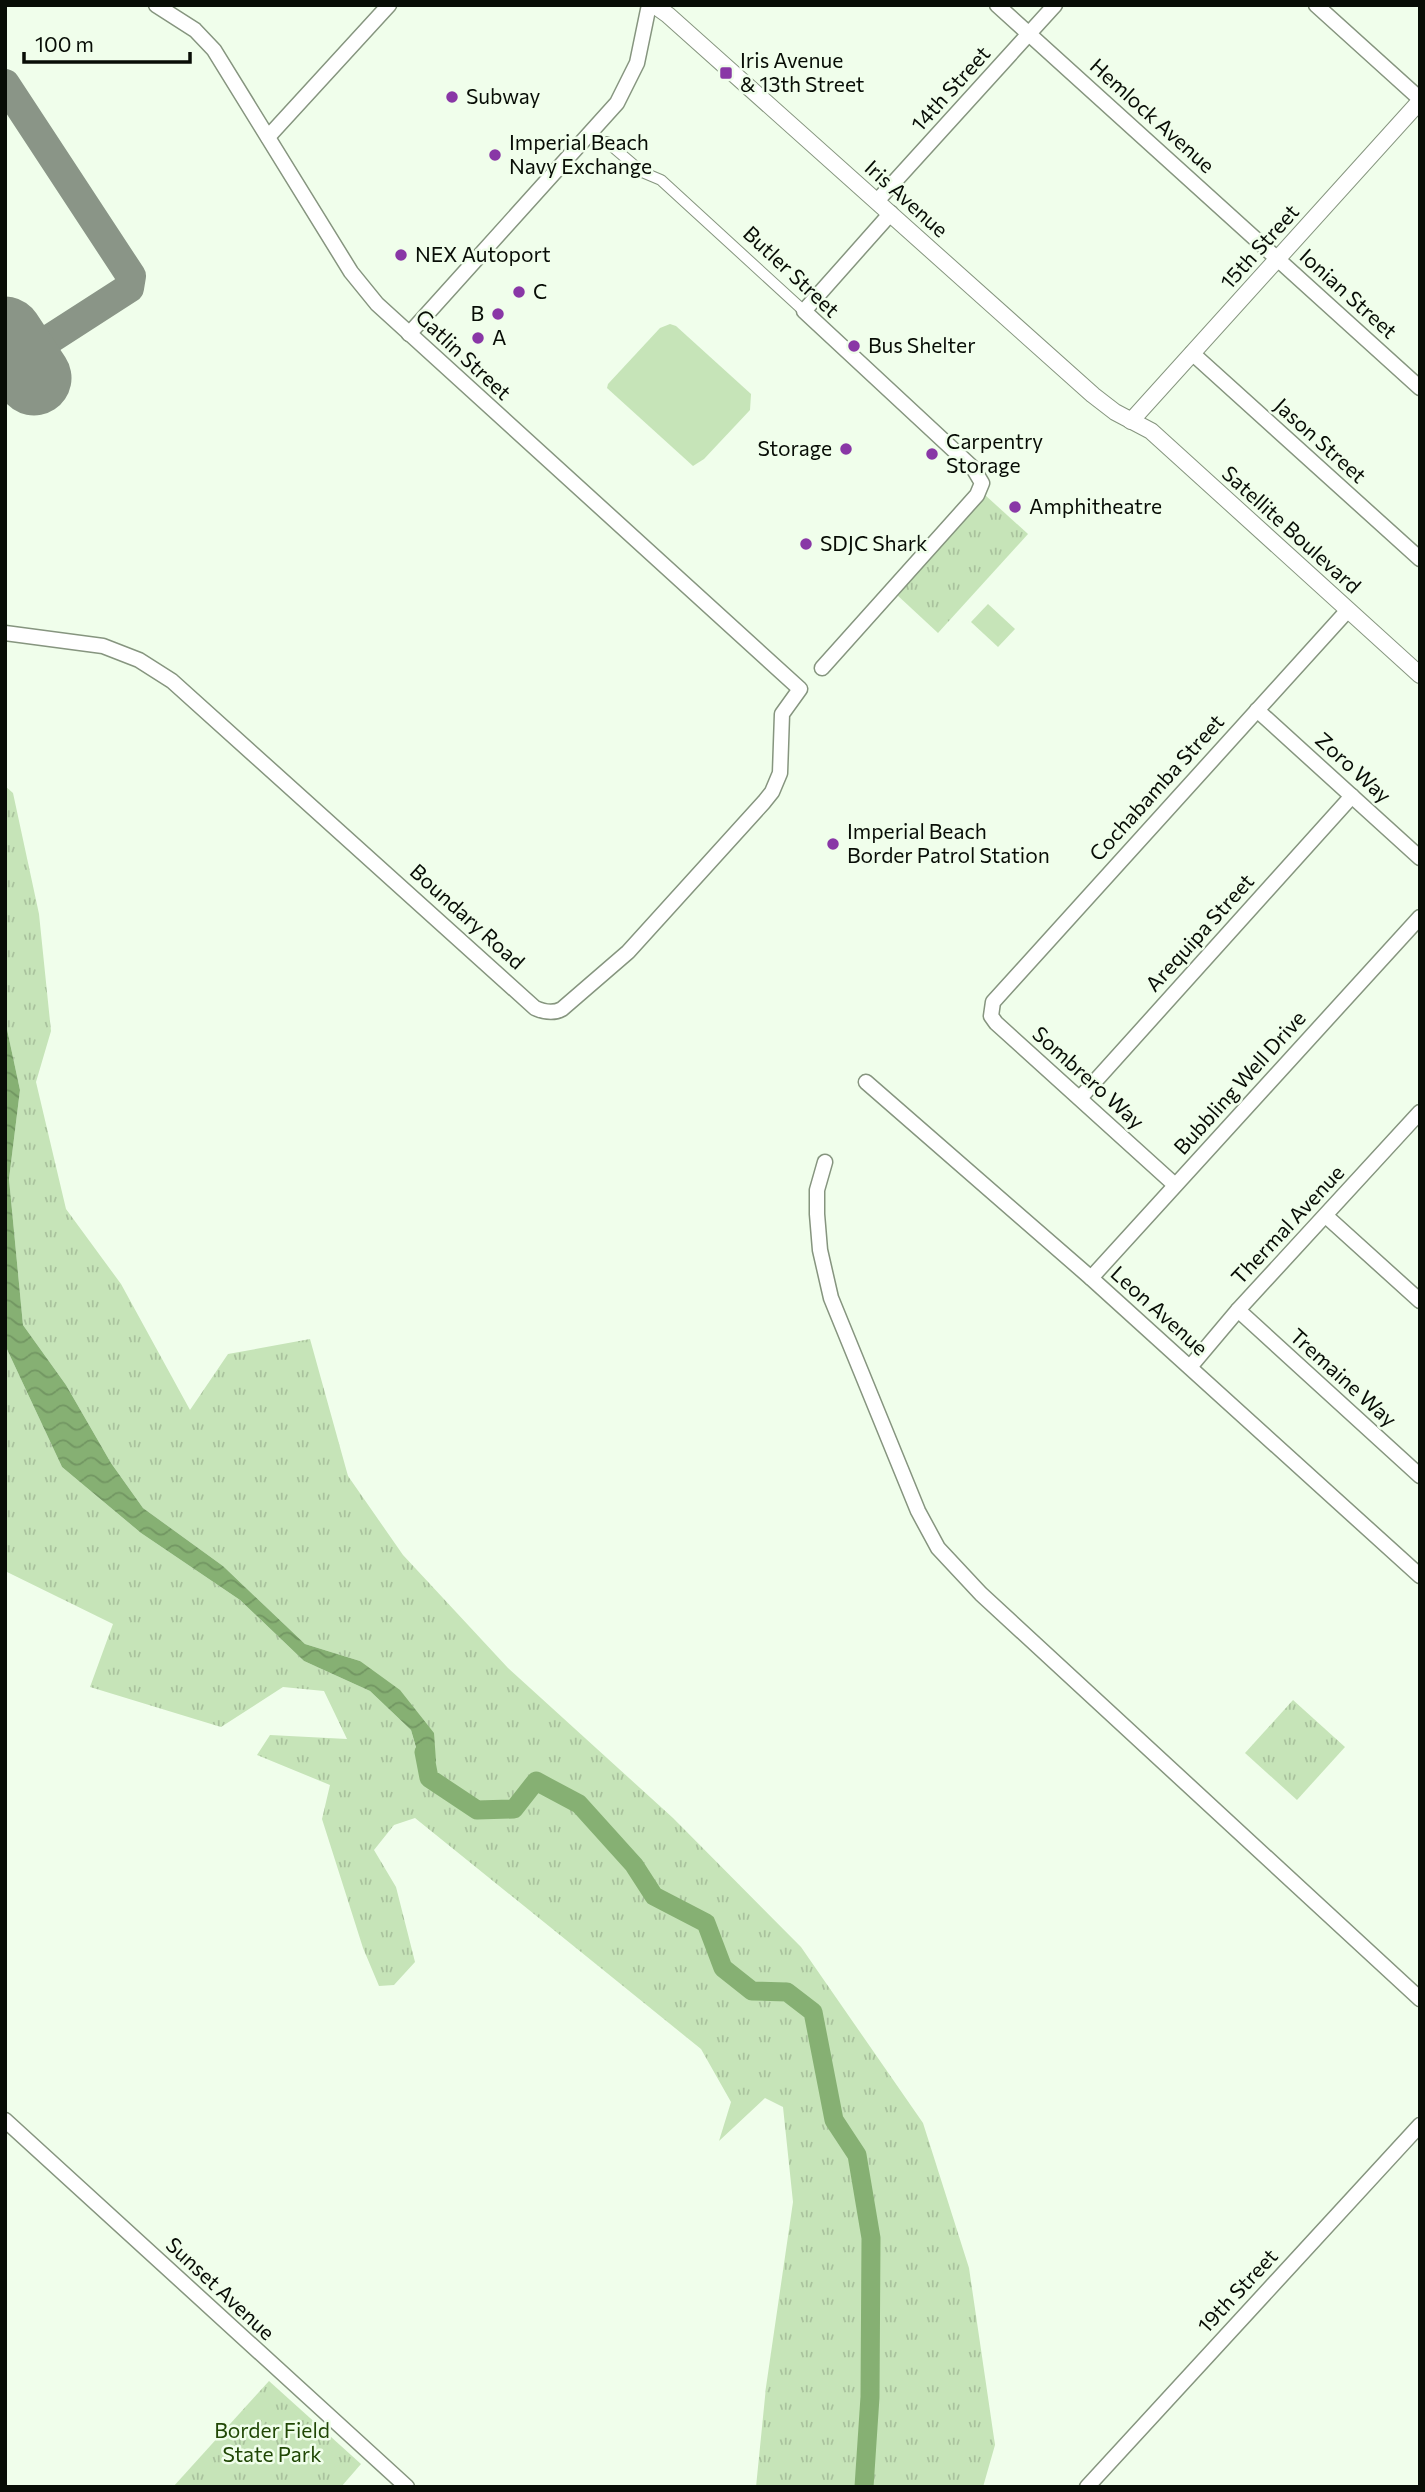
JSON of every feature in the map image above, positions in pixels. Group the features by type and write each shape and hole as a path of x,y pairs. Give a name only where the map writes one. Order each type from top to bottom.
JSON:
{"street":[{"name":"Gatlin Street","path":"156,5 206,40 351,272 377,304 800,689"},
{"path":"268,137 389,5"},
{"path":"409,334 617,103 637,62 652,5"},
{"name":"Iris Avenue","path":"652,5 668,15 1093,396 1131,421"},
{"name":"Hemlock Avenue","path":"997,5 1278,259"},
{"name":"14th Street","path":"877,201 1055,5"},
{"path":"1316,5 1420,100"},
{"name":"15th Street","path":"1131,421 1420,100"},
{"name":"Butler Street","path":"607,142 642,172 661,180 973,468 982,483 977,495 822,668"},
{"path":"804,311 891,213"},
{"name":"Ionian Street","path":"1278,259 1420,388"},
{"name":"Jason Street","path":"1192,353 1420,559"},
{"name":"Satellite Boulevard","path":"1131,421 1151,431 1420,675"},
{"name":"Cochabamba Street","path":"998,995 1348,610"},
{"name":"Boundary Road","path":"5,633 103,646 139,660 173,681 535,1008 545,1012 562,1009 628,952 718,862 772,792 780,773 782,714 800,689"},
{"name":"Zoro Way","path":"1257,709 1420,858"},
{"name":"Arequipa Street","path":"1080,1098 1352,796"},
{"name":"Bubbling Well Drive","path":"1091,1278 1420,917"},
{"name":"Sombrero Way","path":"998,995 993,1002 992,1016 996,1023 1175,1185"},
{"name":"Leon Avenue","path":"866,1082 1091,1278 1420,1576"},
{"name":"Thermal Avenue","path":"1190,1367 1238,1310 1326,1216 1414,1128 1420,1112"},
{"path":"825,1162 817,1190 817,1214 820,1250 828,1286 918,1511 938,1548 981,1594 1420,1999"},
{"path":"1326,1216 1420,1301"},
{"name":"Tremaine Way","path":"1238,1310 1420,1476"},
{"name":"Sunset Avenue","path":"5,2120 407,2487"},
{"name":"19th Street","path":"1087,2487 1420,2125"}],"green space":[{"path":"670,324 676,326 751,394 750,410 704,459 693,466 607,388 660,328"},
{"path":"985,495 1028,534 938,633 896,594"},
{"path":"988,604 1015,629 998,647 971,622"},
{"path":"5,786 13,793 39,914 51,1031 36,1082 66,1209 121,1284 190,1410 228,1354 310,1339 348,1476 403,1555 508,1668 673,1818 801,1947 923,2123 969,2268 995,2445 983,2487 756,2487 766,2387 793,2202 783,2107 765,2098 719,2141 731,2102 701,2049 415,1818 394,1825 374,1850 396,1887 415,1962 394,1985 379,1986 363,1948 322,1819 330,1785 257,1755 270,1735 347,1739 324,1691 283,1687 221,1727 90,1687 113,1624 5,1571 5,1345 62,1467 141,1533 240,1600 304,1661 370,1691 411,1730 425,1781 436,1761 360,1661 305,1644 223,1566 143,1508 111,1463 66,1385 23,1325 9,1179 20,1090 5,1020"},
{"path":"1293,1700 1345,1747 1297,1800 1245,1753"},
{"name":"Border Field State Park","path":"269,2381 361,2464 341,2487 173,2487"}],"water":[{"path":"5,1020 20,1090 9,1179 23,1325 66,1385 111,1463 143,1508 223,1566 305,1644 360,1661 400,1690 434,1733 436,1761 426,1782 411,1730 370,1691 304,1661 240,1600 141,1533 62,1467 5,1345"}],"waterway":[{"path":"424,1752 429,1778 477,1810 514,1809 536,1781 579,1804 634,1865 654,1896 706,1923 723,1968 752,1991 787,1992 813,2012 834,2120 857,2155 871,2238 870,2397 864,2487"}],"taxiway":[{"path":"5,84 131,276 129,288 5,368"}],"runway":[{"path":"5,334 34,378"}],"place":[{"name":"Iris Avenue & 13th Street","path":"726,73"},
{"name":"Subway","path":"452,97"},
{"name":"Imperial Beach Navy Exchange","path":"495,155"},
{"name":"NEX Autoport","path":"401,255"},
{"name":"C","path":"519,292"},
{"name":"B","path":"498,314"},
{"name":"A","path":"478,338"},
{"name":"Bus Shelter","path":"854,346"},
{"name":"Storage","path":"846,449"},
{"name":"Carpentry Storage","path":"932,454"},
{"name":"Amphitheatre","path":"1015,507"},
{"name":"SDJC Shark","path":"806,544"},
{"name":"Imperial Beach Border Patrol Station","path":"833,844"}]}
